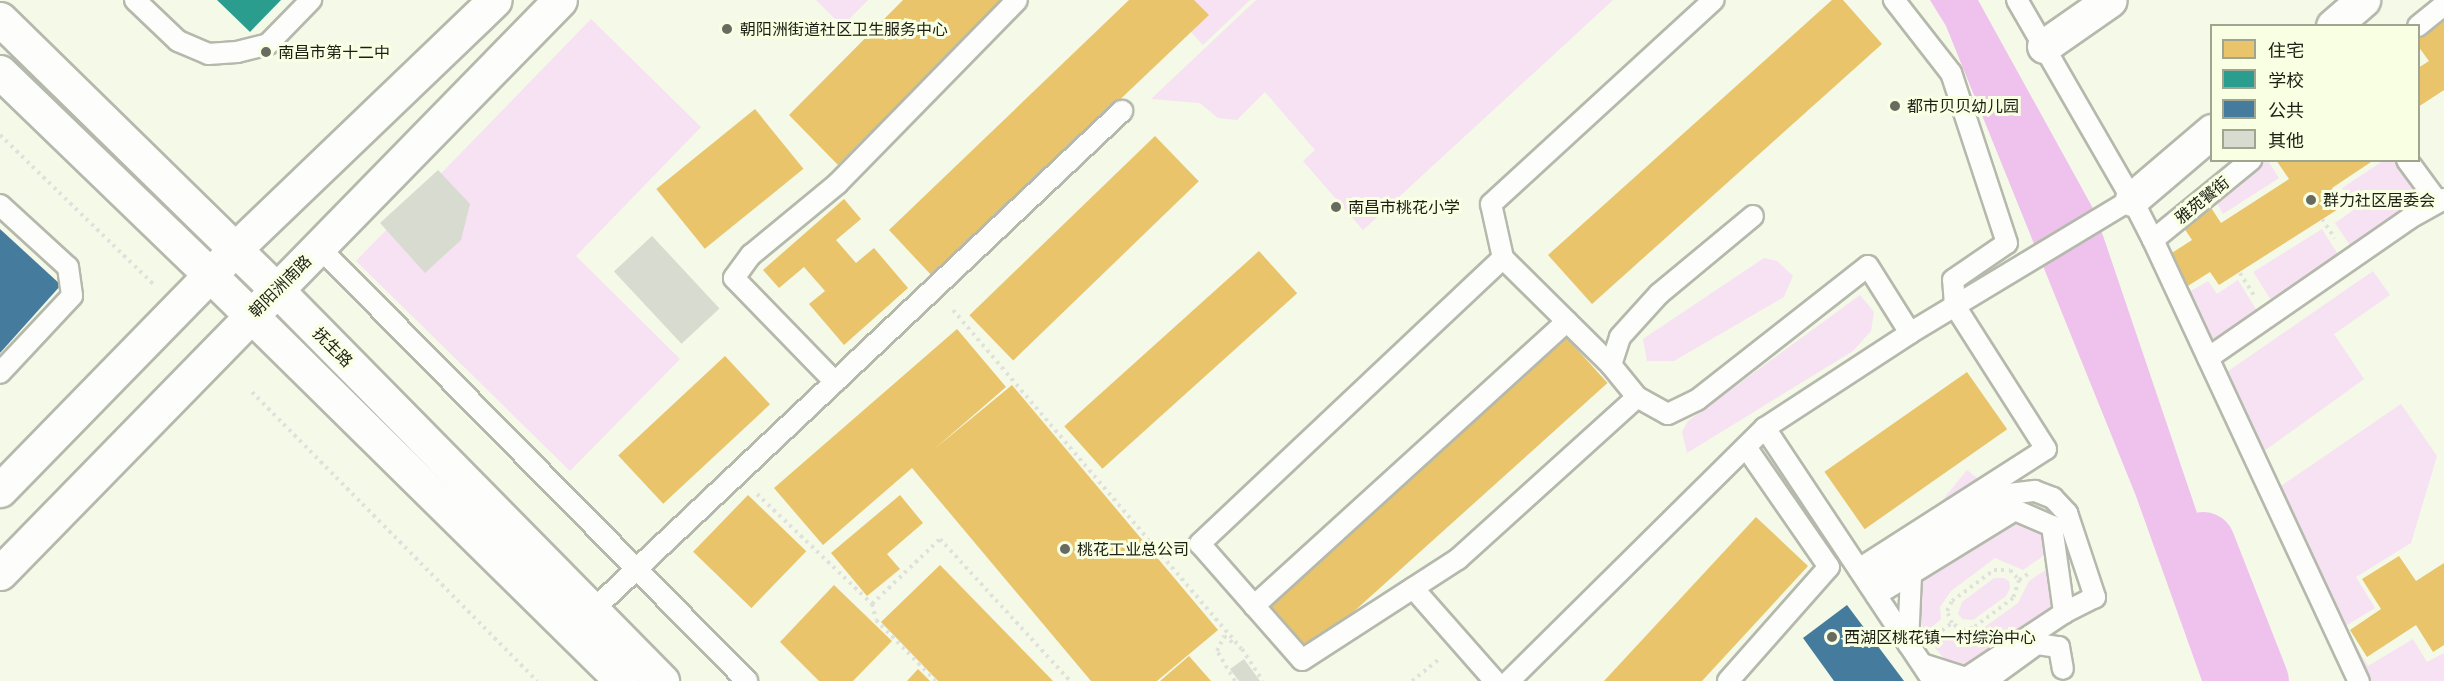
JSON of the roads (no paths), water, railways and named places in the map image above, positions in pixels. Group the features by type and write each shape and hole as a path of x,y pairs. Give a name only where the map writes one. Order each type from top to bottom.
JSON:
{"main road":[{"path":"0,489 234,250 495,0"},
{"name":"朝阳洲南路","path":"0,573 560,0"},
{"path":"2044,46 2110,0"},
{"path":"2335,24 2362,0"},
{"name":"抚生路","path":"0,19 277,290 662,681"},
{"path":"0,72 251,315 621,681"},
{"path":"2132,199 2210,132"}],"lane":[{"path":"135,0 178,41 208,54 237,52 268,44 311,0"},
{"path":"835,382 734,278 751,255 837,184 1017,0"},
{"path":"1714,0 1491,204 1503,258 1611,365 1637,397 1668,414 1697,400 1868,266 1910,333"},
{"path":"1868,583 2046,449 1963,302 1953,280 2007,243 1951,73 1894,0"},
{"path":"2017,0 2132,199 2359,681"},
{"path":"2420,24 2444,5"},
{"path":"592,611 1122,111"},
{"name":"雅苑饕街","path":"2152,240 2249,162"},
{"path":"2208,358 2410,218 2441,201 2409,162"},
{"path":"1509,681 1765,428 1910,333 2132,199"},
{"path":"0,205 68,267 72,296 0,373"},
{"path":"1611,365 1620,337 1659,294 1753,216"},
{"path":"319,247 747,681"},
{"path":"1503,258 1200,544 1302,660 1458,559 1637,397"},
{"path":"1254,606 1567,321"},
{"path":"1765,428 1933,681"},
{"path":"1728,681 1829,567 1746,447"},
{"path":"1868,583 1988,504 2009,494 2035,491 2053,498 2067,513 2095,597 2064,613 1964,679"},
{"path":"1868,583 1911,574 2016,510 2052,526 2064,613"},
{"path":"1911,574 1915,653"},
{"path":"1413,588 1494,681"},
{"path":"1915,653 1964,679 1987,679 2037,644 2059,647 2063,669"}],"waterway":[{"path":"2203,543 2257,681"}],"place":[{"name":"朝阳洲街道社区卫生服务中心","path":"727,29"},
{"name":"南昌市第十二中","path":"266,52"},
{"name":"都市贝贝幼儿园","path":"1895,106"},
{"name":"群力社区居委会","path":"2311,200"},
{"name":"南昌市桃花小学","path":"1336,207"},
{"name":"桃花工业总公司","path":"1065,549"},
{"name":"西湖区桃花镇一村综治中心","path":"1832,637"}]}
